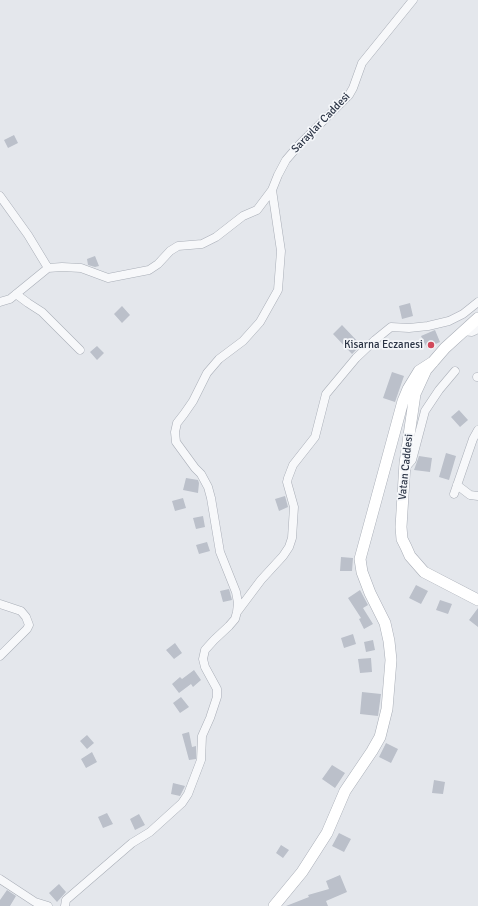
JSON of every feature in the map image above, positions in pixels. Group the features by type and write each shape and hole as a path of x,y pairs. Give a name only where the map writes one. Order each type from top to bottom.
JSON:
{"street":[{"name":"Saraylar Caddesi","path":"48,268 62,266 81,268 108,278 149,270 158,264 170,251 178,246 202,244 216,237 243,216 257,210 272,190 286,160 349,95 362,63 413,0"},
{"path":"65,906 66,900 132,843 150,832 182,803 188,794 201,760 202,736 217,697 217,689 205,667 203,659 205,650 235,619 237,612 236,592 220,552 208,487 201,474 176,442 174,432 177,422 193,401 207,373 219,359 243,341 260,322 278,290 281,251 272,190"},
{"path":"0,196 28,235 48,268 10,299 0,302"},
{"path":"16,294 42,312 80,350"},
{"path":"237,612 261,580 289,548 292,538 294,507 287,482 294,465 315,437 326,394 356,358 391,327 428,326 449,321 463,314 478,302"},
{"name":"Vatan Caddesi","path":"478,318 463,331 426,370 415,394 405,468 401,527 402,539 408,552 424,572 478,600"},
{"path":"463,331 472,332 478,329"},
{"path":"274,906 302,872 327,833 345,791 380,737 387,709 391,660 389,641 384,623 362,572 360,558 408,389 419,371 433,362"},
{"path":"405,468 412,460 425,411 439,390 455,371"},
{"path":"454,494 471,444 478,430"},
{"path":"457,485 470,495 478,496"},
{"path":"0,604 21,611 29,624 27,629 0,656"},
{"path":"0,879 34,902 48,906"}],"building":[{"path":"14,135 18,143 8,148 4,140"},
{"path":"95,256 99,266 95,267 88,265 87,259"},
{"path":"410,303 413,316 402,319 399,306"},
{"path":"122,306 130,315 122,323 114,314"},
{"path":"342,325 361,345 352,354 333,334"},
{"path":"435,330 440,342 427,348 421,336"},
{"path":"97,346 104,353 97,360 90,352"},
{"path":"392,372 404,376 395,402 383,398"},
{"path":"459,410 468,420 460,427 451,417"},
{"path":"446,453 456,456 449,480 439,477"},
{"path":"419,456 432,458 430,472 414,470"},
{"path":"186,478 198,480 198,493 183,490"},
{"path":"285,496 288,507 279,511 275,499"},
{"path":"183,498 186,508 175,511 172,501"},
{"path":"203,516 205,527 196,529 193,518"},
{"path":"207,542 210,551 199,554 196,545"},
{"path":"341,557 353,558 352,571 340,571"},
{"path":"416,585 428,591 421,604 409,598"},
{"path":"229,589 232,600 223,602 220,591"},
{"path":"360,590 368,605 363,608 373,624 364,629 359,619 361,618 348,598"},
{"path":"440,600 452,604 448,614 436,610"},
{"path":"478,608 478,627 469,620"},
{"path":"353,634 356,644 344,648 341,638"},
{"path":"373,640 375,650 366,652 364,642"},
{"path":"175,643 182,653 174,659 166,650"},
{"path":"371,658 372,672 360,673 358,659"},
{"path":"194,670 201,680 193,687 191,684 179,693 172,684 180,677 182,679"},
{"path":"362,692 381,694 378,716 360,714"},
{"path":"181,697 189,707 180,713 173,703"},
{"path":"189,732 192,747 196,746 196,759 189,760 182,734"},
{"path":"87,735 94,743 87,749 80,741"},
{"path":"386,743 398,749 391,763 379,757"},
{"path":"92,752 97,762 86,768 81,759"},
{"path":"332,765 345,773 335,788 322,779"},
{"path":"434,780 445,782 443,794 432,793"},
{"path":"173,783 185,786 180,796 171,794"},
{"path":"107,813 113,824 103,828 98,817"},
{"path":"139,814 145,825 135,830 130,819"},
{"path":"339,833 351,839 344,852 332,846"},
{"path":"281,845 289,850 283,858 276,853"},
{"path":"340,875 347,892 326,901 328,906 286,906 309,897 308,895 329,889 326,881"},
{"path":"59,884 66,892 57,902 49,893"},
{"path":"7,890 16,896 10,906 0,906 0,900"}],"place":[{"name":"Kisarna Eczanesi","path":"431,345"}]}
